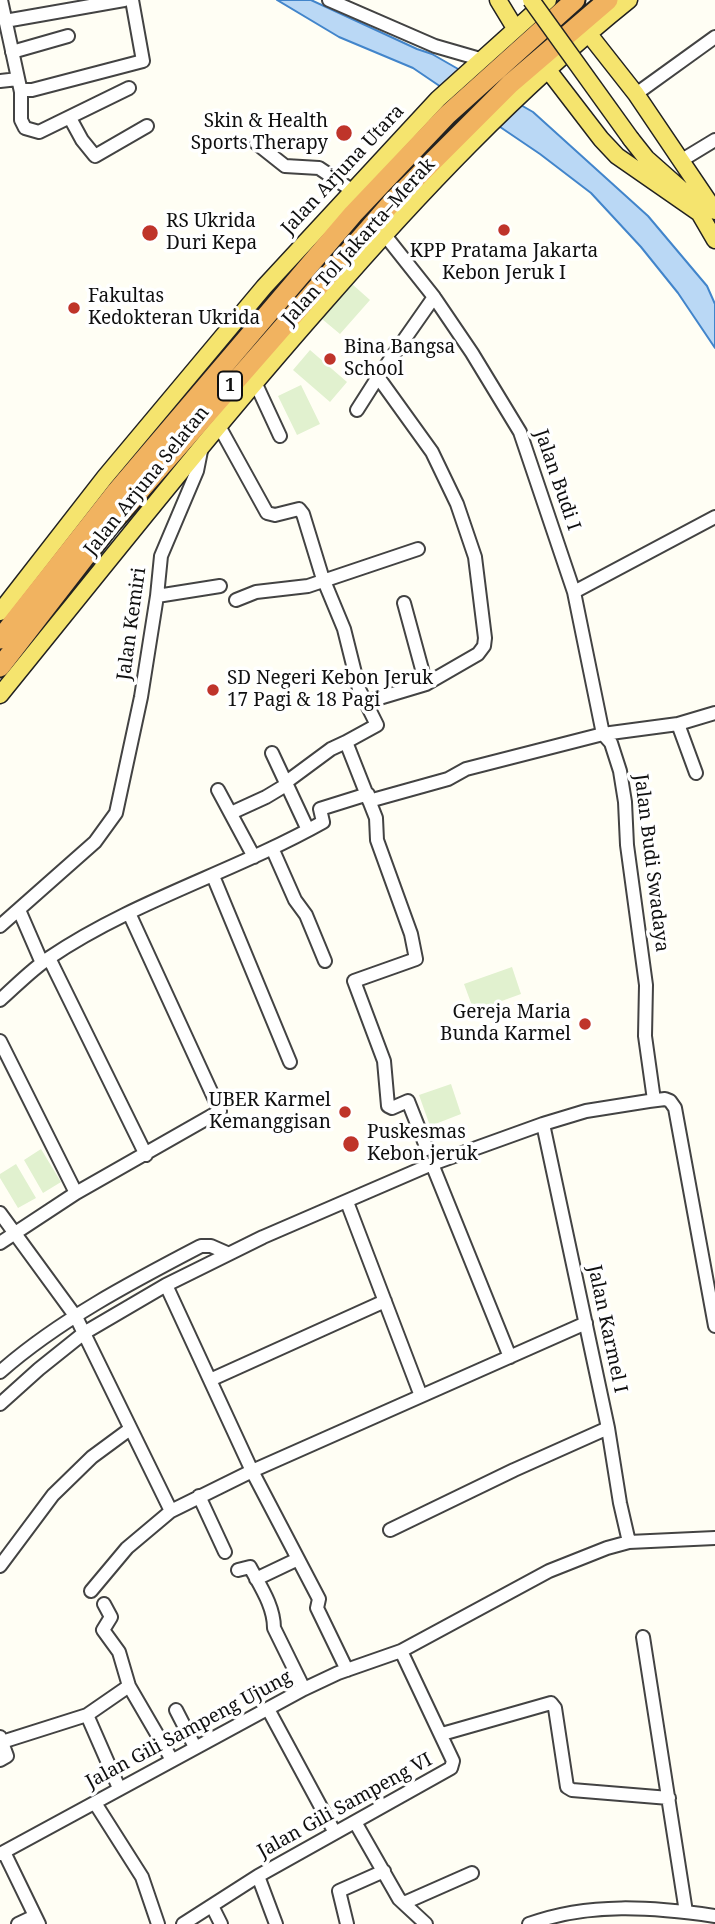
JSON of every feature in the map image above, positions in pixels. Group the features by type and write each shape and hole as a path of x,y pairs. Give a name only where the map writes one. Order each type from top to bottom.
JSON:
{"highway":[{"name":"Jalan Tol Jakarta–Merak","path":"0,639 142,461 442,107 482,65 575,0"},
{"name":"Jalan Tol Jakarta–Merak","path":"0,667 109,526 393,201 480,124 608,0"}],"main road":[{"path":"498,0 515,28"},
{"path":"531,0 646,158 709,210"},
{"path":"482,65 515,28 548,0"},
{"path":"516,90 548,70 629,0"},
{"path":"588,33 636,94 682,160 709,210 715,240"},
{"path":"548,70 617,156 709,210"},
{"name":"Jalan Arjuna Utara","path":"0,612 122,456 264,287 353,191 442,107"},
{"name":"Jalan Arjuna Selatan","path":"0,695 255,382 480,124"}],"street":[{"path":"1,0 19,85 21,120 25,128 39,132 129,88"},
{"path":"5,20 124,0"},
{"path":"0,81 32,90 143,61 132,0"},
{"path":"329,0 482,65"},
{"path":"12,52 68,36"},
{"path":"636,94 715,37"},
{"path":"70,118 95,156 147,126"},
{"path":"682,160 715,140"},
{"path":"256,143 285,166 319,168 353,191"},
{"name":"Jalan Budi I","path":"384,234 434,297 520,432 575,592 603,734"},
{"path":"357,410 434,297"},
{"path":"366,702 426,684 478,654 484,646 485,638 475,557 457,504 432,452 378,377"},
{"path":"255,382 280,436"},
{"path":"219,426 267,513 275,515 299,509 303,514 323,581 344,629 359,689 377,726 331,749 267,797 231,813"},
{"name":"Jalan Kemiri","path":"19,911 95,842 116,813 141,697 161,556 197,471 202,446"},
{"path":"575,592 715,517"},
{"path":"236,600 256,592 296,588 323,581 418,549"},
{"path":"157,596 220,586"},
{"path":"404,603 419,650 426,684"},
{"path":"0,1000 46,960 129,913 254,857 323,822 320,809 448,779 466,769 603,734 678,724 715,713"},
{"path":"678,724 696,773"},
{"name":"Jalan Budi Swadaya","path":"603,734 611,743 620,771 625,802 627,845 646,985 645,1036 659,1099 670,1101 675,1108 715,1326"},
{"path":"346,742 377,822 377,840 411,934 416,959 354,981 384,1061 387,1106 392,1108 408,1101 427,1149"},
{"path":"272,754 308,830"},
{"path":"218,790 254,857"},
{"path":"272,848 295,900 306,915 325,961"},
{"path":"213,876 290,1062"},
{"path":"0,926 19,911 146,1154"},
{"path":"0,1243 76,1193 220,1111 129,913"},
{"path":"0,1041 76,1193"},
{"path":"0,1404 39,1368 84,1333 166,1285 227,1254 432,1164 543,1124 586,1111 659,1099"},
{"name":"Jalan Karmel I","path":"543,1124 608,1428 629,1542"},
{"path":"432,1164 510,1357"},
{"path":"347,1202 421,1396"},
{"path":"0,1213 76,1317 171,1511"},
{"path":"0,1372 76,1317 141,1277 201,1246 211,1246 227,1254"},
{"path":"166,1285 252,1472 319,1598 317,1608 346,1670"},
{"path":"209,1380 385,1301"},
{"path":"91,1591 127,1548 171,1511 199,1496 586,1323"},
{"path":"390,1530 608,1428"},
{"path":"0,1566 53,1495 92,1457 130,1429"},
{"path":"199,1496 225,1552"},
{"name":"Jalan Gili Sampeng Ujung","path":"2,1853 304,1689 346,1670 401,1651 549,1571 629,1542 715,1538"},
{"path":"256,1579 298,1559"},
{"path":"237,1570 249,1567 256,1579 274,1618 274,1628 304,1689"},
{"path":"104,1604 111,1617 103,1630 119,1652 129,1686 172,1759"},
{"path":"643,1637 686,1912"},
{"name":"Jalan Gili Sampeng VI","path":"183,1924 258,1876 451,1768 453,1761 442,1734 401,1651"},
{"path":"0,1759 7,1756 1,1740 87,1715 129,1686"},
{"path":"442,1734 551,1703 555,1708 567,1787 572,1790 669,1798"},
{"path":"268,1709 335,1833"},
{"path":"176,1710 195,1747"},
{"path":"87,1715 119,1788"},
{"path":"94,1803 142,1877 159,1924"},
{"path":"355,1822 399,1899 426,1924"},
{"path":"2,1853 37,1920 18,1924"},
{"path":"347,1924 339,1891 384,1871"},
{"path":"404,1903 472,1873"},
{"path":"258,1876 276,1924"},
{"path":"212,1906 221,1924"},
{"path":"529,1924 593,1910 643,1908 715,1916"}],"green space":[{"path":"352,284 370,300 340,334 322,319"},
{"path":"310,350 347,382 330,402 293,370"},
{"path":"301,385 320,424 297,435 278,396"},
{"path":"512,967 521,994 474,1011 464,984"},
{"path":"451,1084 461,1114 430,1126 419,1095"},
{"path":"41,1149 61,1182 43,1193 24,1160"},
{"path":"16,1164 36,1198 18,1208 0,1178 0,1174"}],"water":[{"path":"277,0 311,0 432,54 533,112 648,216 707,286 715,304 715,348 678,293 641,247 591,193 540,154 413,68 339,37"}],"place":[{"name":"Skin & Health Sports Therapy","path":"344,133"},
{"name":"KPP Pratama Jakarta Kebon Jeruk I","path":"504,230"},
{"name":"RS Ukrida Duri Kepa","path":"150,233"},
{"name":"Fakultas Kedokteran Ukrida","path":"74,308"},
{"name":"Bina Bangsa School","path":"330,359"},
{"name":"SD Negeri Kebon Jeruk 17 Pagi & 18 Pagi","path":"213,690"},
{"name":"Gereja Maria Bunda Karmel","path":"585,1024"},
{"name":"UBER Karmel Kemanggisan","path":"345,1112"},
{"name":"Puskesmas Kebon jeruk","path":"351,1144"}]}
